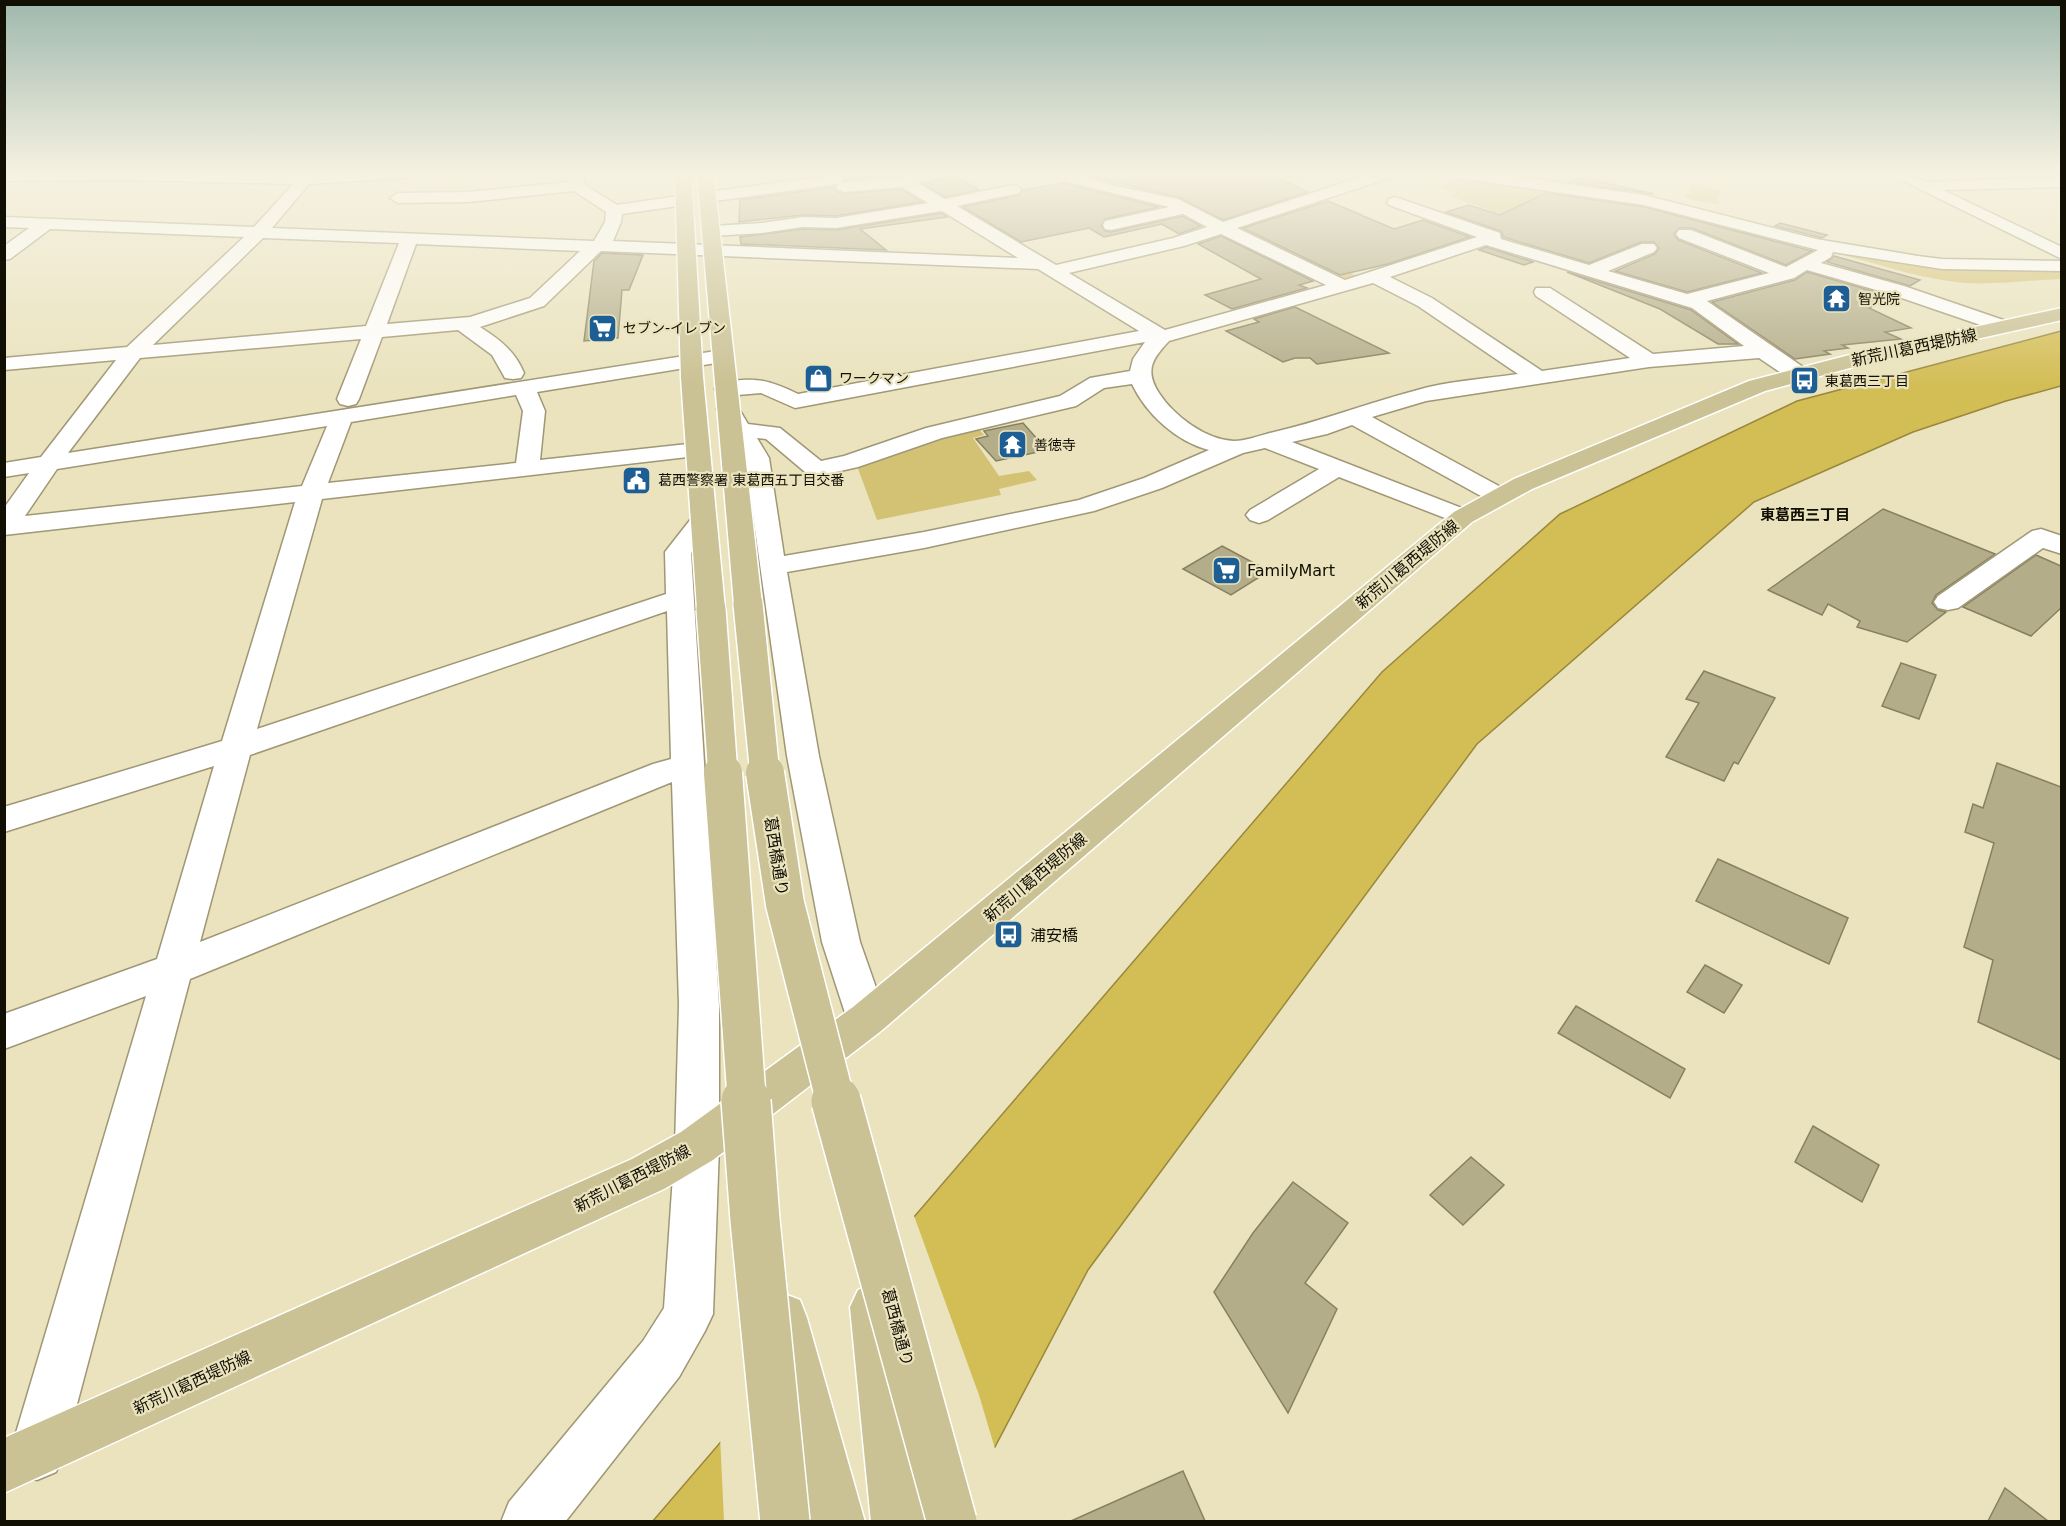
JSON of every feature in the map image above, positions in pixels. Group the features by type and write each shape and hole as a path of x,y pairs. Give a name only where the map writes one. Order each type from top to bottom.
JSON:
{"main road":[{"path":"688,243 697,450 703,520"},
{"name":"葛西橋通り","path":"712,243 722,349 732,409 714,604 755,1220 785,1521"},
{"name":"新荒川葛西堤防線","path":"21,1459 648,1174 697,1146 867,1018 1463,517 1499,496 1729,396 1798,374 2061,314"},
{"name":"葛西橋通り","path":"714,604 769,809 784,904 811,1012 952,1521"},
{"path":"861,1192 899,1521"},
{"path":"755,1220 837,1521"}],"street":[{"path":"4,255 18,243"},
{"path":"5,526 56,453 133,352 247,243"},
{"path":"21,1459 173,969 310,493 408,243"},
{"path":"518,243 688,249 705,243"},
{"path":"4,364 462,324 486,320 537,302 603,243"},
{"path":"739,243 1046,268 1172,243"},
{"path":"1006,243 1160,335"},
{"path":"1252,243 1344,286"},
{"path":"732,409 764,386 795,401 1160,335 1344,286 1478,243"},
{"path":"1503,243 1588,272 1688,300 1722,319 1773,360 1798,374"},
{"path":"1708,243 1786,274"},
{"path":"1819,243 1942,264 2061,266"},
{"path":"2039,243 2061,254"},
{"path":"1688,300 1786,274 1834,247"},
{"path":"1588,272 1648,248"},
{"path":"1806,264 1897,290 2005,327"},
{"path":"1374,276 1425,302 1538,378"},
{"path":"1543,292 1649,361"},
{"path":"462,324 501,351 511,364 534,411 527,469"},
{"path":"1160,335 1142,360 1140,376 1145,389 1167,417 1204,442 1234,448"},
{"path":"4,470 56,453 722,349"},
{"path":"772,566 924,540 1085,506 1153,483 1234,448 1319,429 1348,417 1423,395 1649,361 1762,351"},
{"path":"732,409 772,433 818,469 850,462 934,433 1068,401 1098,383 1140,376"},
{"path":"732,409 757,458 803,756 841,942 867,1018"},
{"path":"1348,417 1359,419 1499,496"},
{"path":"1268,441 1463,517"},
{"path":"5,526 697,450"},
{"path":"4,452 56,453"},
{"path":"1259,515 1336,469"},
{"path":"528,1521 662,1359 688,1314 697,1146 699,1005 686,768 714,604 678,552 703,520"},
{"path":"1948,602 2041,537 2061,546"},
{"path":"4,820 236,748 659,604 714,604"},
{"path":"4,1032 173,969 665,772 686,768"}],"shaded area":[{"path":"1265,243 1330,243 1318,258 1359,277 1344,282"},
{"path":"1838,250 2061,270 2061,279 1989,283 1948,281 1831,252"},
{"path":"2061,331 2061,386 2006,401 1913,432 1754,502 1477,744 1088,1270 956,1521 652,1522 1382,672 1560,514 1797,401"},
{"path":"977,427 984,435 973,438 999,476 1029,471 1037,480 999,489 1001,495 877,520 857,466"}],"pier":[{"path":"913,1213 979,1395 996,1452 959,1522 724,1521 720,1436"}],"building":[{"path":"878,243 886,250 741,244"},
{"path":"1236,243 1313,281 1299,285 1307,288 1232,309 1205,295 1261,279 1198,244"},
{"path":"1274,243 1451,243 1388,264 1340,275"},
{"path":"1524,243 1638,243 1589,263"},
{"path":"1655,243 1686,243 1762,273 1687,292 1615,271 1655,254 1659,248"},
{"path":"1731,243 1782,243 1812,251 1786,265"},
{"path":"1486,247 1533,262 1524,265 1479,250"},
{"path":"602,253 643,255 629,290 622,290 618,338 584,341 594,261"},
{"path":"1834,256 1920,280 1910,286 1827,262"},
{"path":"1567,272 1691,310 1738,344 1718,344 1660,309"},
{"path":"1807,272 1890,296 1869,308 1911,328 1885,332 1901,339 1842,345 1848,348 1824,351 1830,354 1795,359 1712,302 1795,280"},
{"path":"1295,307 1389,353 1317,364 1310,358 1295,358 1283,362 1226,331 1259,322 1254,319"},
{"path":"1023,423 1047,450 996,461 976,439 988,436 984,431"},
{"path":"1883,509 1995,554 1936,595 1932,603 1938,610 1946,612 1907,642 1857,627 1860,621 1828,604 1822,615 1768,590"},
{"name":"FamilyMart","path":"1222,546 1269,571 1231,595 1183,569"},
{"path":"2036,555 2061,566 2061,608 2031,636 1963,607"},
{"path":"1901,663 1936,675 1919,719 1882,706"},
{"path":"1704,671 1775,698 1738,764 1734,762 1724,781 1666,757 1699,703 1686,699"},
{"path":"1997,763 2061,787 2061,1060 1978,1022 1993,960 1964,947 1994,843 1965,832 1973,804 1983,808"},
{"path":"1718,859 1848,918 1829,964 1696,901"},
{"path":"1705,965 1742,985 1724,1013 1687,992"},
{"path":"1576,1006 1685,1069 1670,1098 1558,1033"},
{"path":"1813,1126 1879,1165 1862,1202 1795,1162"},
{"path":"1471,1157 1504,1185 1463,1225 1430,1195"},
{"path":"1293,1182 1348,1223 1305,1283 1337,1309 1288,1413 1214,1292 1253,1233"},
{"path":"1183,1471 1205,1521 1071,1521"},
{"path":"2005,1488 2048,1521 1988,1521"}],"place":[{"name":"智光院","path":"1837,299"},
{"name":"セブン-イレブン","path":"602,328"},
{"name":"ワークマン","path":"818,378"},
{"name":"東葛西三丁目","path":"1804,381"},
{"name":"善徳寺","path":"1013,445"},
{"name":"葛西警察署 東葛西五丁目交番","path":"637,480"},
{"name":"FamilyMart","path":"1226,570"},
{"name":"浦安橋","path":"1009,935"}],"district":[{"name":"東葛西三丁目","path":"1805,515"}]}
